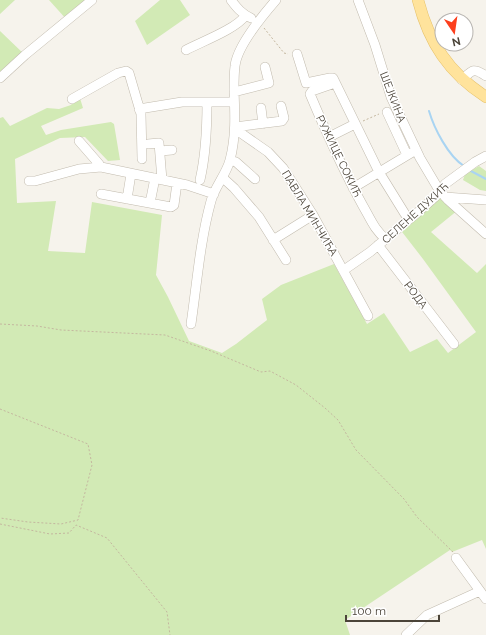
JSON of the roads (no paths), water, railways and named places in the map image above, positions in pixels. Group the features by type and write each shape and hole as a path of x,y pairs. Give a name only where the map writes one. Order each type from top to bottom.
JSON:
{"main road":[{"path":"418,0 422,15 436,46 448,64 462,80 485,96"}],"street":[{"path":"0,78 92,0"},
{"path":"231,0 238,10 245,16 258,21"},
{"path":"191,324 206,226 214,194 230,160 235,128 234,71 236,60 258,21 276,0"},
{"name":"ШЕЈКИНА","path":"358,0 375,45 391,97 416,150 444,196 486,234"},
{"path":"186,50 222,32 245,16"},
{"path":"297,54 306,83 332,77 359,123 379,172 405,214"},
{"path":"234,92 269,84 265,67"},
{"path":"462,80 474,70 478,70 486,76"},
{"path":"72,99 118,73 126,71 130,76 139,109 141,121 142,159"},
{"name":"РУЖИЦЕ СОКИЋ","path":"335,83 310,93 353,188 380,235 386,239"},
{"path":"139,109 178,102 234,102"},
{"path":"200,180 206,149 207,102"},
{"path":"235,128 283,120 284,118 281,106"},
{"path":"261,108 263,124"},
{"path":"385,111 407,155"},
{"path":"329,137 359,123"},
{"name":"ПАВЛА МИНЧИЋА","path":"235,128 262,146 277,160 292,181 344,270 368,316"},
{"path":"79,141 100,167"},
{"path":"148,144 159,143 160,151 158,179 150,204"},
{"path":"160,151 172,150"},
{"path":"353,188 416,150"},
{"name":"СЕЛЕНЕ ДУКИЋ","path":"344,270 386,239 435,197 444,196 445,184 486,156"},
{"path":"230,160 236,162 255,179"},
{"path":"29,181 35,182 79,169 100,167 177,183 214,194"},
{"path":"127,199 131,174"},
{"path":"222,178 234,188 259,217 286,260"},
{"path":"101,194 169,207 174,205 177,183"},
{"path":"444,196 461,201 466,199 486,200"},
{"path":"273,240 312,215"},
{"name":"РОДА","path":"378,245 454,344"},
{"path":"456,558 486,599"},
{"path":"406,635 427,615 480,590"}],"waterway":[{"path":"429,111 434,125 447,149 452,156 464,166"},
{"path":"469,170 486,179"}]}
